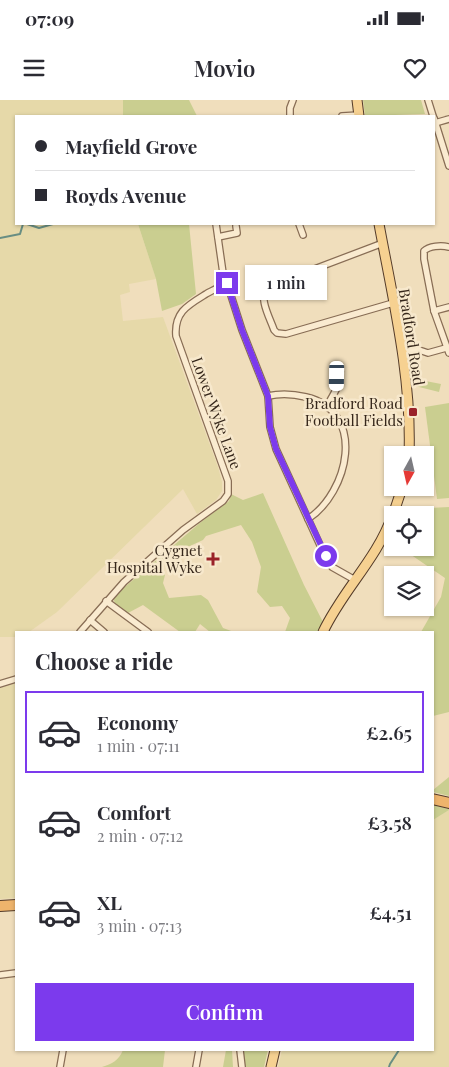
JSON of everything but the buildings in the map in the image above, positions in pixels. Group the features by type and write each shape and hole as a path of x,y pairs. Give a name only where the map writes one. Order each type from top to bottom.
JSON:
{"highway":[{"path":"434,799 449,803"},
{"path":"0,906 15,905"}],"main road":[{"path":"357,100 359,115"},
{"name":"Bradford Road","path":"379,225 410,410 409,446"},
{"path":"324,631 332,613 368,563 384,537"},
{"path":"271,1067 275,1051"}],"street":[{"path":"290,115 293,100"},
{"path":"428,100 433,115"},
{"path":"435,119 449,119"},
{"path":"435,122 449,166"},
{"path":"216,225 223,273 221,280 227,283 242,330 268,396 270,427 276,449 332,567 355,580"},
{"path":"299,225 303,235"},
{"path":"218,237 238,236 236,226"},
{"path":"383,243 274,284 264,290 264,299 274,330 277,333 286,334 393,303"},
{"path":"401,350 416,349 428,353 448,351 434,311 424,251 428,248 443,245 449,247"},
{"name":"Lower Wyke Lane","path":"81,631 106,601 139,569 183,530 223,501 228,494 228,481 176,336 180,313 186,306 217,288 221,280"},
{"path":"434,311 449,307"},
{"path":"327,406 337,388 337,376 340,372"},
{"path":"268,396 278,394 313,399 327,406 337,415 345,432 346,451 333,492 314,516 308,519"},
{"path":"106,601 147,631"},
{"path":"90,620 103,631"},
{"path":"0,684 15,679"},
{"path":"0,975 15,973"},
{"path":"60,1067 63,1051"},
{"path":"196,1067 199,1051"},
{"path":"240,1051 242,1067"}],"shaded area":[{"path":"0,100 123,100 123,115 15,115 15,225 138,225 156,279 129,284 130,292 120,295 123,321 163,317 218,467 222,491 216,500 197,514 183,489 57,612 30,631 15,631 15,637 0,637"},
{"path":"15,683 15,898 0,899 0,688"},
{"path":"449,810 449,1067 278,1067 282,1051 434,1051 434,819"}],"green space":[{"path":"123,100 189,100 196,115 123,115"},
{"path":"363,100 421,100 425,114 395,115 365,115"},
{"path":"138,225 189,225 196,294 182,304 162,311 156,279"},
{"path":"410,378 441,384 439,392 411,385"},
{"path":"449,403 449,498 437,499 434,476 434,446 430,446 425,407"},
{"path":"263,493 304,585 323,622 318,631 285,631 290,618 282,606 270,607 257,592 261,567 252,542 241,525 206,536 203,540 168,556 160,564 165,575 163,583 169,598 201,595 208,600 223,628 231,631 209,631 200,624 196,631 179,631 143,605 128,613 115,604 113,597 201,522 229,501 231,494 243,500"},
{"path":"449,507 449,712 434,716 434,631 422,631 430,616 434,616 434,609 441,597 445,578 434,570 434,566 427,566 413,556 434,556 434,508"},
{"path":"449,777 449,796 434,792 434,789"},
{"path":"434,805 449,810 434,819"},
{"path":"122,1051 165,1051 163,1067 102,1067 115,1061"},
{"path":"226,1051 232,1051 233,1067 223,1067"},
{"path":"243,1051 268,1051 264,1067 245,1067"}],"waterway":[{"path":"0,238 20,234 23,225"},
{"path":"30,225 39,228 50,225"},
{"path":"389,1067 398,1051"}],"place":[{"name":"Bradford Road Football Fields","path":"413,412"},
{"name":"Cygnet Hospital Wyke","path":"213,559"}],"route":[{"path":"227,283 235,312 268,396 270,427 276,449 326,556"}]}
